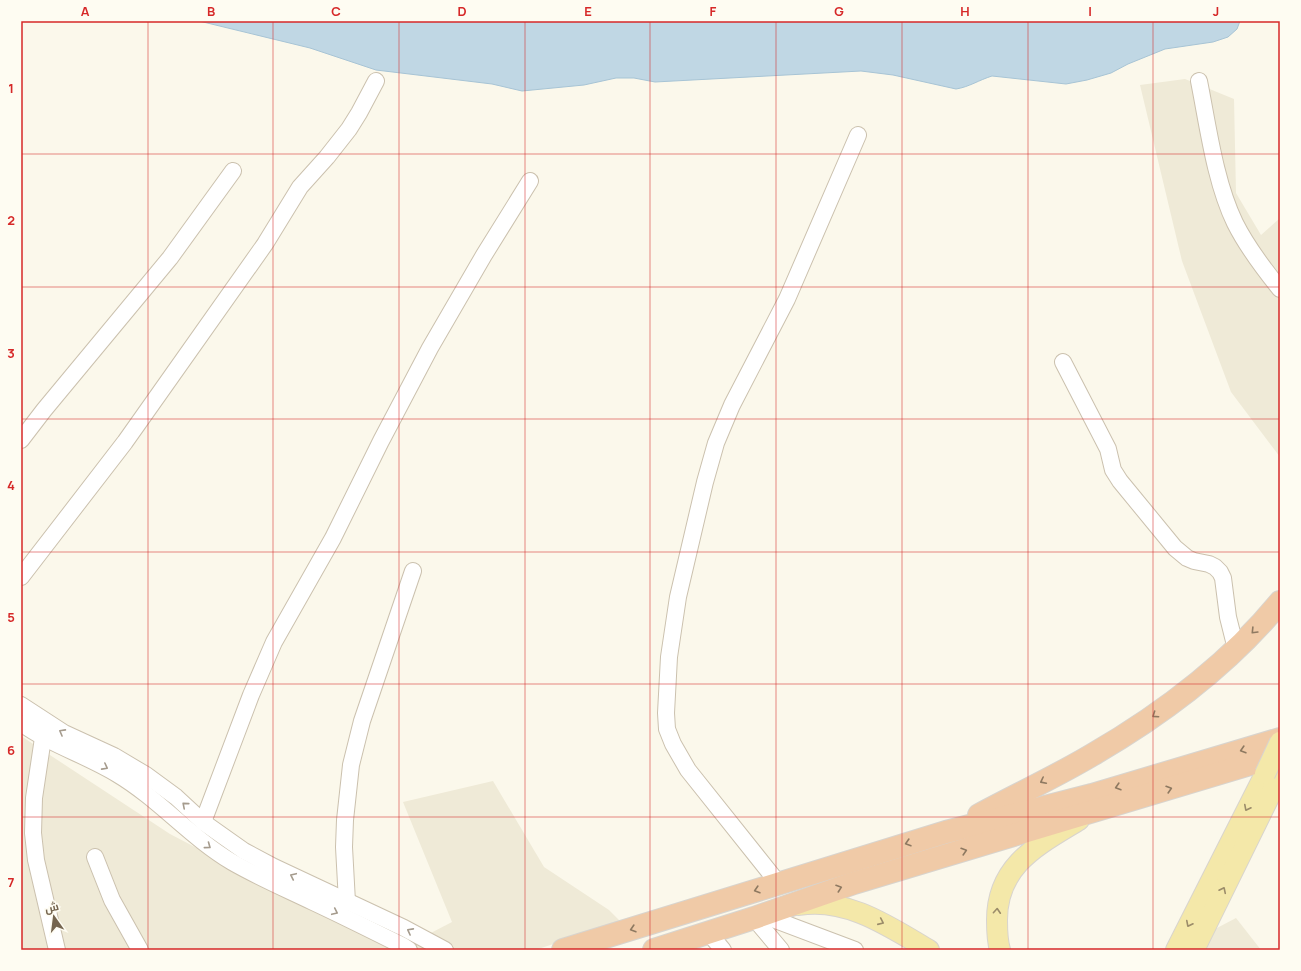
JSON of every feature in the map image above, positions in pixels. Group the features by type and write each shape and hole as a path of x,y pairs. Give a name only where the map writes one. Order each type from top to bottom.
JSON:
{"highway":[{"path":"946,832 1057,774 1127,734 1192,687 1236,649 1280,602"},
{"path":"563,950 946,832 1092,795 1280,740"},
{"path":"654,950 854,883 1280,755"}],"main road":[{"path":"1194,950 1272,774 1280,740"},
{"path":"1176,950 1272,774"},
{"path":"1000,950 997,942 997,910 1000,894 1006,879 1021,859 1046,839 1091,812"},
{"path":"764,914 802,904 825,904 853,910 887,924 929,950"}],"street":[{"path":"1200,80 1218,175 1228,208 1249,247 1280,289"},
{"path":"21,577 129,435 265,244 297,192 350,129 376,81"},
{"path":"779,884 688,770 673,744 668,729 666,713 669,657 678,597 705,482 716,443 732,406 787,299 858,135"},
{"path":"21,440 44,410 170,258 233,171"},
{"path":"203,822 251,695 274,642 333,538 381,441 430,348 480,261 530,181"},
{"path":"1063,362 1108,449 1113,470 1120,481 1175,548 1187,558 1209,564 1220,572 1223,578 1228,617 1236,649"},
{"path":"347,902 344,847 345,820 351,765 362,721 413,571"},
{"path":"21,705 49,724 77,747 110,770 137,786 203,842 232,862 269,882 361,916 404,928 445,950"},
{"path":"21,723 43,738 114,756 146,775 176,797 203,822 230,842 259,860 347,902 361,916 409,950"},
{"path":"43,738 34,798 33,833 36,860 57,950"},
{"path":"95,857 112,900 140,950"},
{"path":"764,914 781,950"},
{"path":"764,914 855,950"},
{"path":"708,932 723,950"}],"shaded area":[{"path":"1185,79 1234,99 1236,193 1261,235 1280,218 1280,457 1231,392 1182,261 1140,85"},
{"path":"21,736 170,834 392,950 21,950"},
{"path":"493,781 544,867 609,910 621,922 535,950 398,950 452,922 403,802"},
{"path":"1236,918 1261,950 1175,950"}],"water":[{"path":"199,21 1240,21 1237,29 1228,37 1213,42 1165,49 1128,64 1111,73 1066,84 992,76 956,89 893,75 861,71 655,82 634,78 616,78 584,85 522,91 492,84 376,70 310,48"}]}
